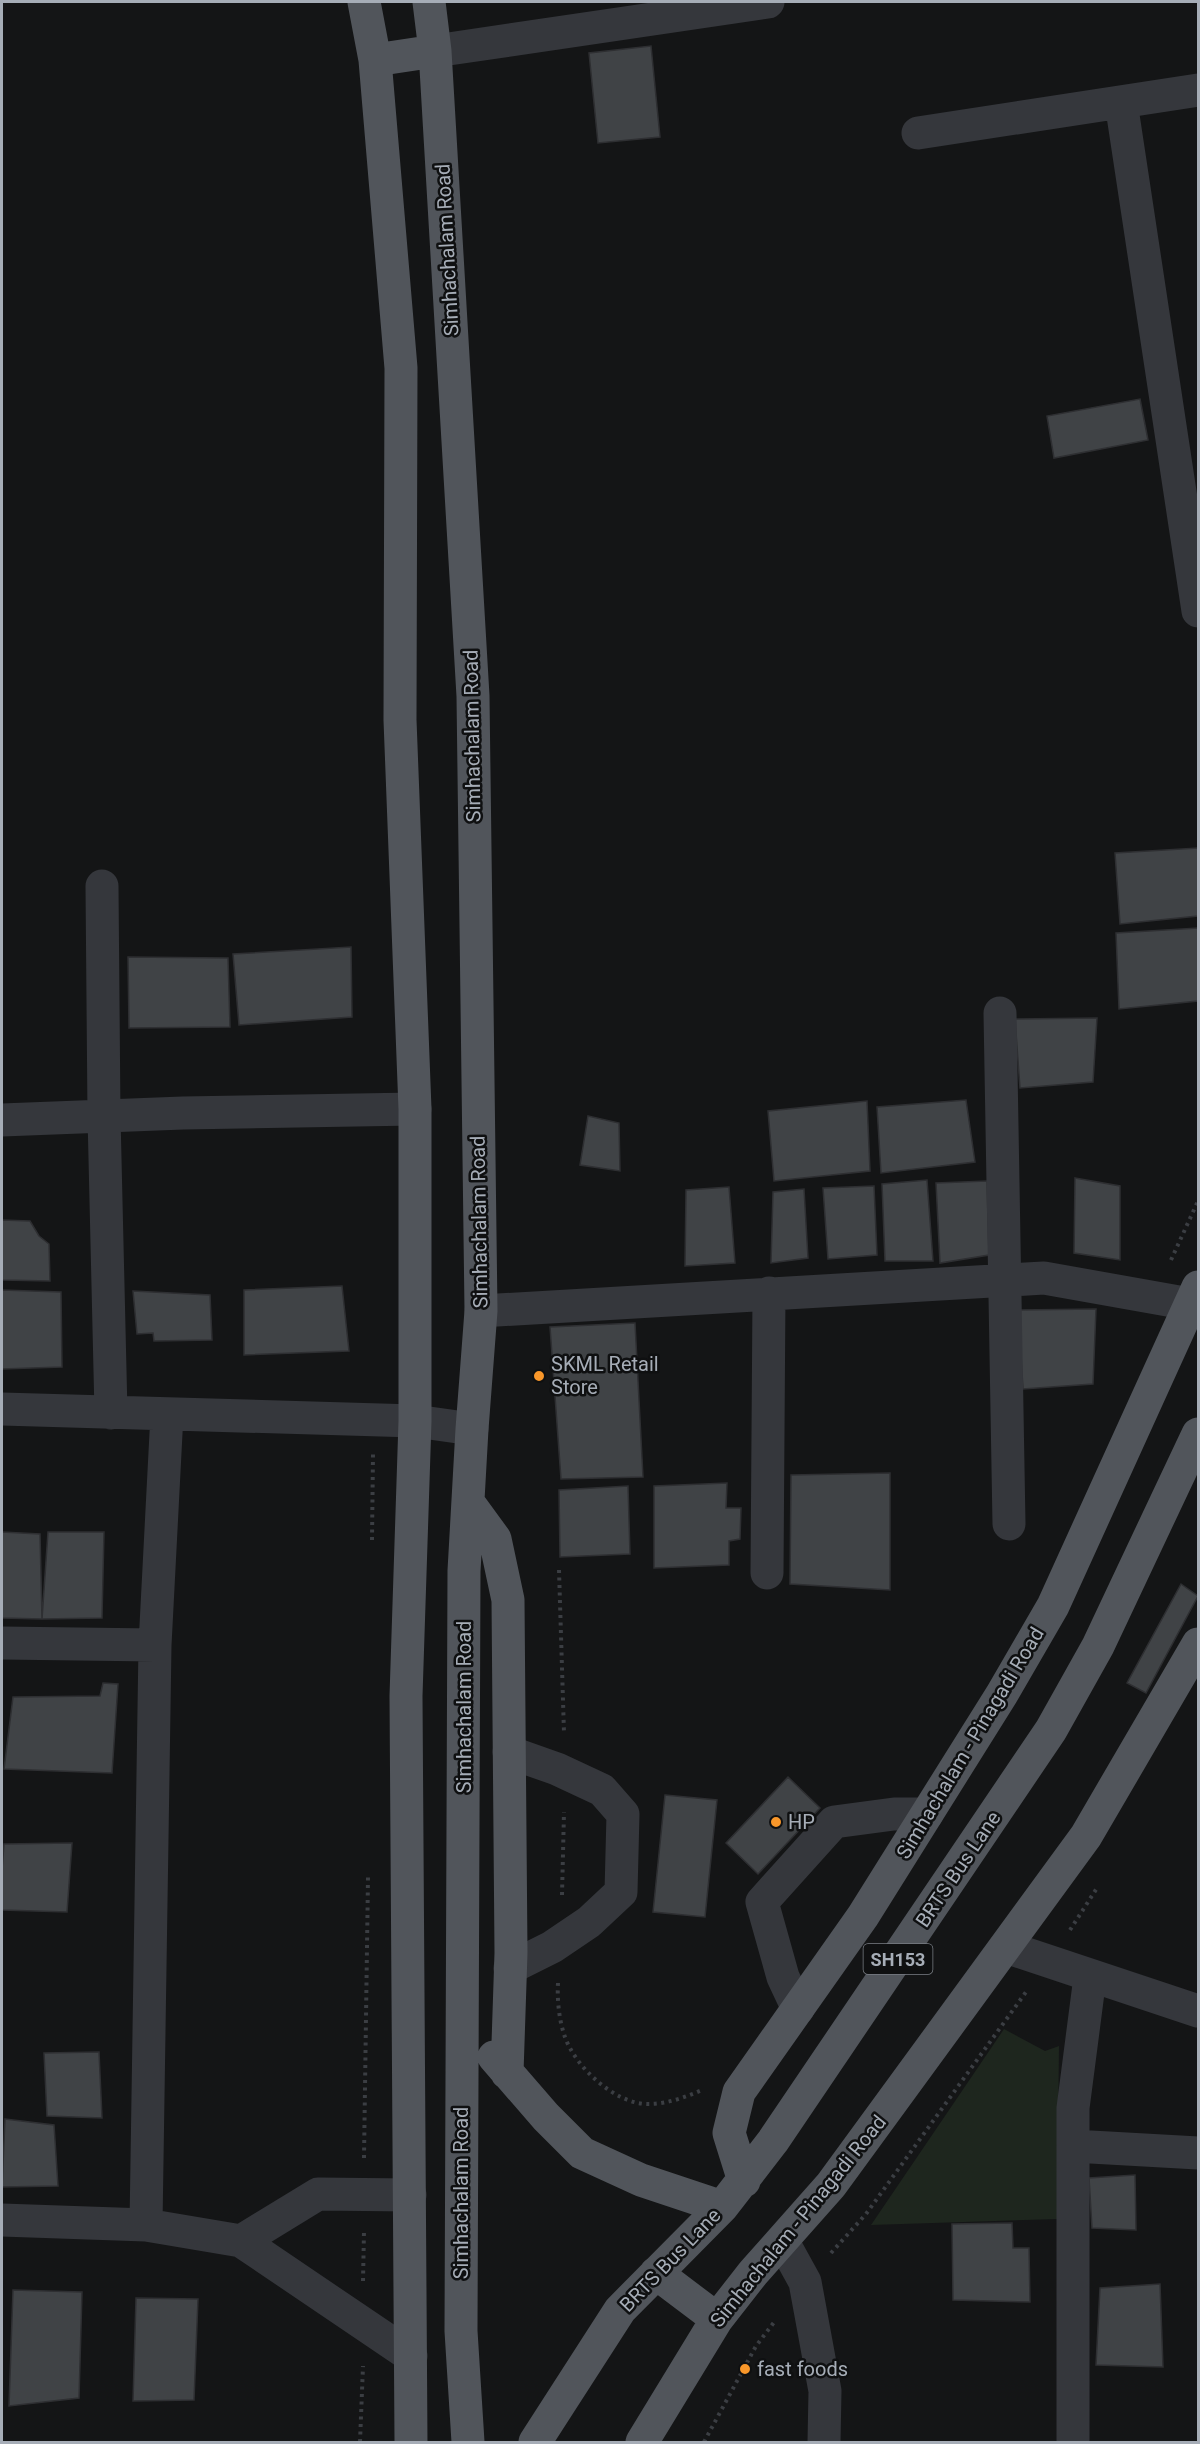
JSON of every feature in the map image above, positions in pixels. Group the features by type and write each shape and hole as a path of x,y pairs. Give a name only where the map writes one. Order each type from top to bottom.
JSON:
{"main road":[{"path":"364,2 375,60 401,368 400,720 415,1109 415,1421 406,1696 411,2442"},
{"name":"Simhachalam Road","path":"429,2 435,51 473,696 481,1311 464,1571 464,2021 460,2120 462,2358 468,2442"},
{"path":"375,60 435,51"},
{"name":"Simhachalam - Pinagadi Road","path":"744,2181 729,2133 739,2092 863,1916 1002,1694 1053,1606 1194,1296"},
{"name":"BRTS Bus Lane","path":"535,2442 620,2310 722,2207 744,2181 927,1916 1051,1730 1098,1646 1198,1434"},
{"path":"468,1502 495,1539 508,1600 510,1968 507,2073"},
{"name":"Simhachalam - Pinagadi Road","path":"642,2442 717,2319 753,2273 831,2186 1086,1836 1198,1644"},
{"path":"464,2021 546,2117 582,2153 641,2180 722,2207"},
{"path":"656,2273 717,2319"},
{"path":"411,2356 462,2358"}],"street":[{"path":"435,51 716,5 768,2"},
{"path":"918,133 1198,90"},
{"path":"1121,102 1198,611"},
{"path":"102,886 104,1116 111,1413"},
{"path":"1000,1013 1009,1524"},
{"path":"2,1119 415,1109"},
{"path":"481,1311 1044,1278 1155,1298 1194,1296"},
{"path":"767,1573 769,1293"},
{"path":"2,1409 415,1421 472,1429"},
{"path":"146,2225 154,1645 167,1414"},
{"path":"2,1643 154,1645"},
{"path":"509,1752 602,1790 623,1814 621,1892 589,1922 561,1941 510,1968"},
{"path":"798,2009 783,1977 762,1902 834,1822 894,1814 927,1814"},
{"path":"1006,1947 1090,1977 1198,2011"},
{"path":"1072,2442 1073,2108 1090,1977"},
{"path":"1073,2146 1198,2153"},
{"path":"241,2241 318,2194 410,2195"},
{"path":"2,2220 146,2225 241,2241 411,2356"},
{"path":"783,2242 805,2282 825,2391 824,2442"}],"path":[{"path":"1155,1298 1198,1201"},
{"path":"371,1547 373,1420"},
{"path":"559,1570 565,1773 561,1941 557,1994 564,2036 584,2069 610,2093 647,2104 682,2099 709,2085"},
{"path":"360,2442 368,1876"}],"shaded area":[{"path":"1004,2029 1045,2051 1059,2046 1057,2219 871,2225"}],"building":[{"path":"651,46 660,137 598,143 589,53"},
{"path":"1140,399 1148,440 1054,458 1047,416"},
{"path":"1198,848 1198,916 1120,924 1115,853"},
{"path":"1198,928 1198,1001 1119,1009 1116,933"},
{"path":"351,947 352,1017 239,1025 233,954"},
{"path":"128,957 228,958 230,1027 129,1028"},
{"path":"1097,1018 1093,1082 1020,1088 1015,1019"},
{"path":"966,1100 975,1162 881,1173 877,1107"},
{"path":"867,1101 870,1171 774,1181 768,1111"},
{"path":"588,1116 619,1123 620,1171 580,1165"},
{"path":"1075,1178 1120,1186 1120,1260 1074,1253"},
{"path":"927,1180 933,1261 885,1261 882,1184"},
{"path":"987,1181 989,1255 940,1263 936,1183"},
{"path":"874,1186 877,1255 828,1259 823,1188"},
{"path":"729,1187 735,1263 685,1266 686,1190"},
{"path":"804,1189 808,1258 771,1263 773,1192"},
{"path":"2,1220 30,1221 39,1236 49,1244 50,1281 2,1280"},
{"path":"342,1286 349,1351 244,1355 244,1290"},
{"path":"2,1290 61,1292 62,1367 2,1369"},
{"path":"133,1291 210,1295 212,1340 154,1341 153,1333 137,1334"},
{"path":"1096,1309 1093,1384 1023,1389 1018,1310"},
{"path":"635,1323 643,1477 561,1479 550,1327"},
{"path":"890,1473 890,1590 790,1584 791,1475"},
{"path":"727,1483 726,1508 741,1508 740,1539 729,1541 729,1565 654,1568 654,1486"},
{"path":"628,1486 630,1554 560,1557 559,1490"},
{"path":"2,1532 40,1534 42,1619 2,1618"},
{"path":"48,1532 104,1532 102,1618 42,1619"},
{"path":"1181,1584 1198,1596 1146,1693 1127,1683"},
{"path":"103,1683 118,1684 112,1773 4,1769 13,1697 100,1696"},
{"path":"788,1777 820,1808 758,1874 726,1843"},
{"path":"665,1795 717,1800 705,1917 653,1912"},
{"path":"72,1843 67,1912 2,1910 4,1844"},
{"path":"99,2052 102,2118 47,2116 44,2053"},
{"path":"5,2119 54,2125 58,2186 2,2187"},
{"path":"1135,2175 1136,2230 1092,2228 1089,2178"},
{"path":"1012,2223 1013,2248 1029,2248 1030,2302 953,2300 952,2224"},
{"path":"1160,2284 1163,2367 1096,2365 1100,2288"},
{"path":"13,2290 82,2292 79,2398 9,2406"},
{"path":"136,2298 198,2299 194,2400 133,2401"}],"place":[{"name":"SKML Retail Store","path":"539,1376"},
{"name":"HP","path":"776,1822"},
{"name":"fast foods","path":"745,2369"}]}
